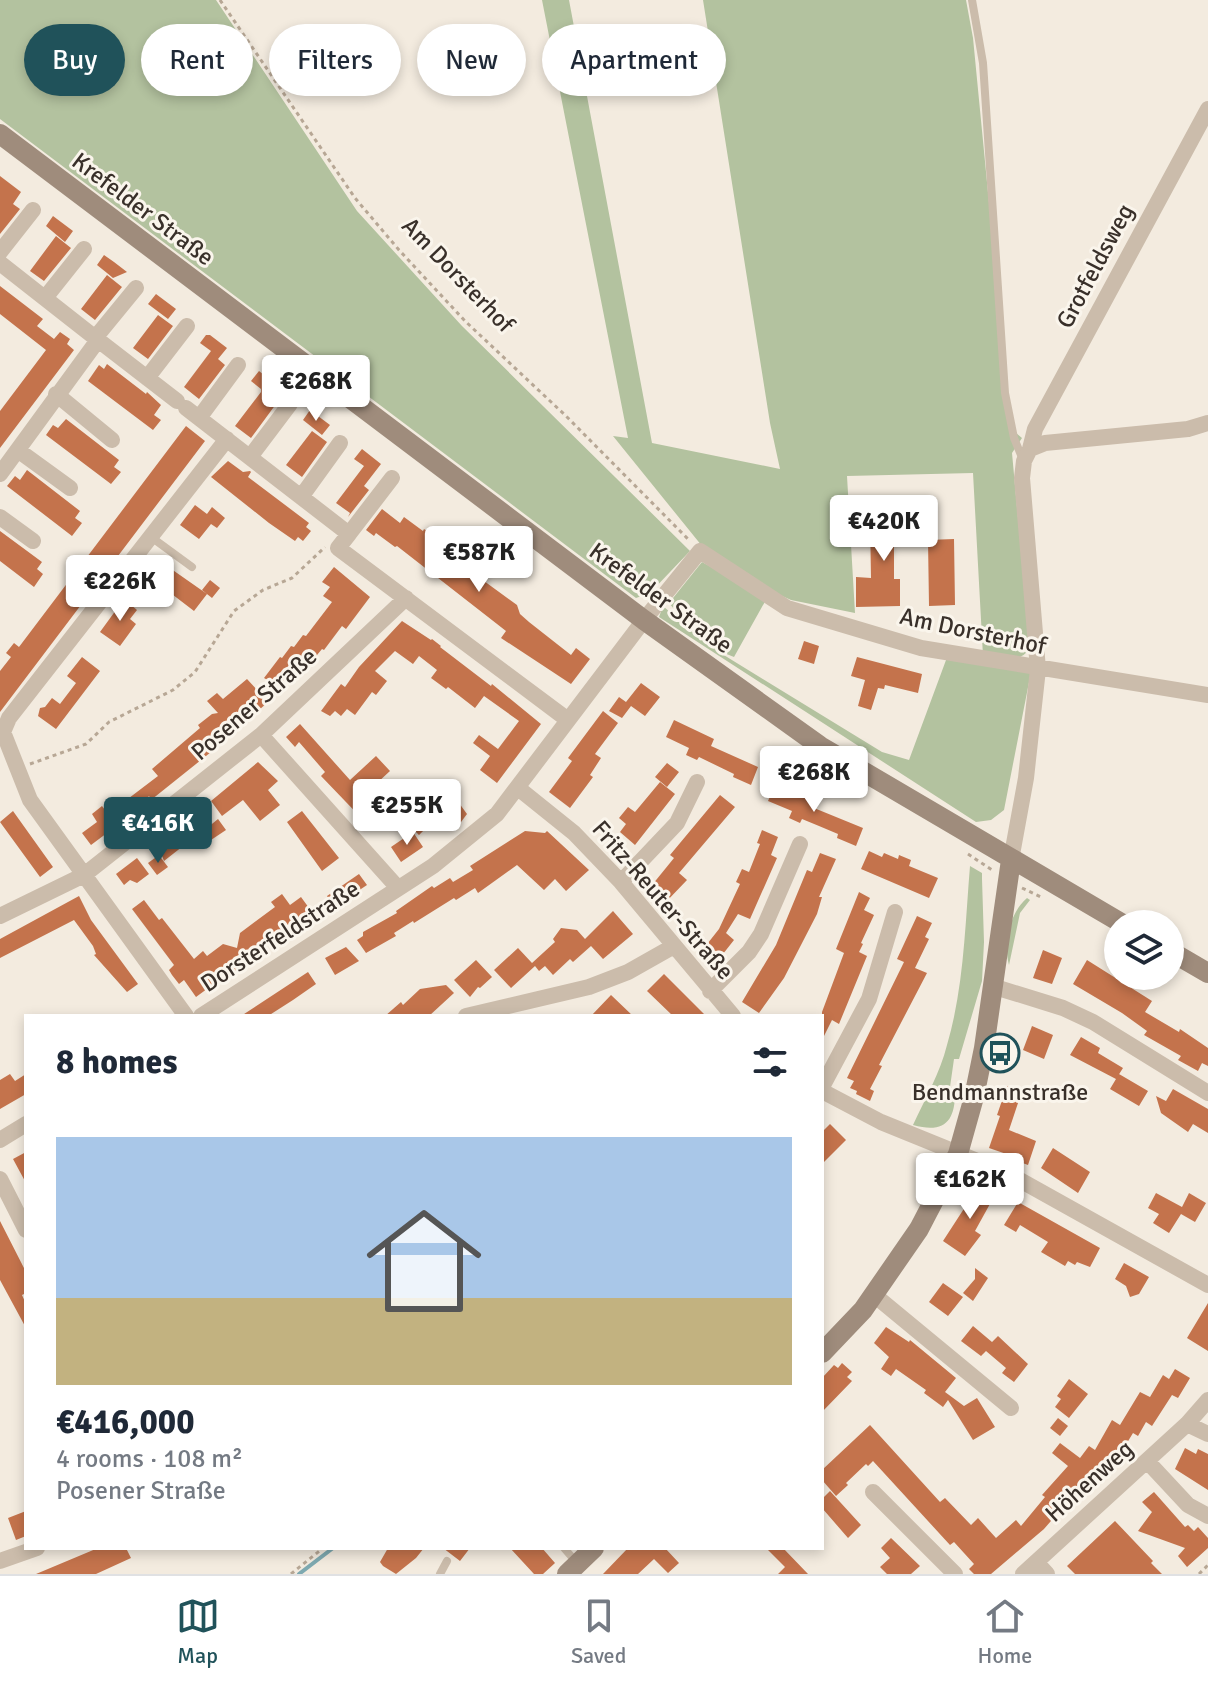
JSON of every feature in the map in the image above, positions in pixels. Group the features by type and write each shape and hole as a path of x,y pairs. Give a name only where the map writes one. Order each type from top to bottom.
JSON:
{"main road":[{"name":"Krefelder Straße","path":"0,134 644,620 820,746 1104,913"},
{"path":"824,1351 863,1310 919,1229 958,1154 974,1097 995,987 1011,860"},
{"path":"1184,959 1208,973"},
{"path":"572,1569 592,1550"}],"street":[{"name":"Grotfeldsweg","path":"1027,455 1035,429 1208,109"},
{"path":"0,252 33,210"},
{"path":"45,298 84,249"},
{"path":"0,263 349,534"},
{"path":"0,474 136,288"},
{"path":"147,378 187,326"},
{"path":"187,409 238,365"},
{"path":"56,394 112,440"},
{"path":"250,457 290,404"},
{"path":"1011,860 1026,778 1038,669 1022,478 1027,455 1045,443 1188,429 1208,423"},
{"path":"185,1014 30,800 3,732 9,718 227,439"},
{"path":"301,497 340,443"},
{"path":"19,451 70,488"},
{"path":"392,478 338,548 568,720"},
{"path":"0,517 33,541"},
{"path":"644,620 700,551"},
{"name":"Am Dorsterhof","path":"700,551 787,608 921,648 1208,695"},
{"name":"Posener Straße","path":"2,910 84,875 261,735 406,598"},
{"name":"Dorsterfeldstraße","path":"204,1014 398,888 464,842 497,814 644,620"},
{"path":"261,735 398,888"},
{"path":"621,882 677,823 697,782"},
{"name":"Fritz-Reuter-Straße","path":"518,788 574,833 621,882 731,1014"},
{"path":"710,991 749,952 761,934 800,844"},
{"path":"824,1085 869,999 895,912"},
{"path":"474,1014 589,987 628,972 674,946"},
{"path":"995,987 1083,1017 1208,1093"},
{"path":"824,1090 881,1122 1009,1174 1208,1285"},
{"path":"0,1140 24,1125"},
{"path":"0,1179 24,1226"},
{"path":"873,1294 1011,1408"},
{"name":"Höhenweg","path":"1023,1574 1041,1568 1208,1400"},
{"path":"1187,1424 1208,1434"},
{"path":"1147,1461 1188,1505 1208,1516"},
{"path":"873,1492 955,1574"},
{"path":"0,1561 31,1550"}],"lane":[{"path":"972,0 983,63 1005,393 1014,438 1027,455"},
{"path":"151,536 192,567"},
{"path":"565,1550 572,1569"},
{"path":"440,1574 447,1561"}],"path":[{"name":"Am Dorsterhof","path":"220,0 355,198 399,250 465,321 566,416 700,551"},
{"path":"17,767 86,744 109,722 173,690 195,672 234,611 263,590 292,578 321,549 349,534"},
{"path":"291,1574 321,1550"},
{"path":"1199,1574 1208,1565"}],"green space":[{"path":"0,0 216,0 232,24 141,24 141,96 253,96 253,55 269,79 269,96 280,96 357,211 462,326 690,551 650,593 636,598 0,119"},
{"path":"542,0 569,0 573,24 547,24"},
{"path":"703,0 966,0 973,38 1011,429 1022,438 1012,453 1030,648 1015,659 983,656 973,473 847,476 855,613 791,600 771,591 702,546 613,436 628,438 561,96 587,96 652,443 780,469 718,96 726,96 726,24 707,24"},
{"path":"702,562 767,598 734,657 714,649 882,752 909,760 949,652 1031,672 1004,810 991,820 976,822 659,617 663,606 696,635 669,603"},
{"path":"970,866 982,873 982,981 959,1059 954,1059 950,1087 955,1088 954,1109 941,1126 913,1125 940,1066 953,1023 963,956"},
{"path":"1027,898 1030,900 1020,913 1009,965 1009,929 1016,911"}],"building":[{"path":"0,176 21,192 13,204 20,209 0,234"},
{"path":"53,216 73,231 65,242 46,226"},
{"path":"56,236 71,248 44,281 30,271"},
{"path":"104,255 127,272 113,278 97,265"},
{"path":"107,275 122,287 95,320 81,309"},
{"path":"0,286 43,319 37,326 54,339 60,332 70,339 67,344 74,350 0,448 0,411 46,350 0,314"},
{"path":"156,294 176,309 168,319 148,304"},
{"path":"158,315 173,326 148,359 133,348"},
{"path":"206,335 227,348 218,359 225,365 199,399 184,387 211,351 200,343"},
{"path":"107,364 161,405 154,415 161,420 153,430 88,381 99,365 104,369"},
{"path":"259,371 278,386 272,400 276,404 251,438 235,426 261,392 251,381"},
{"path":"310,410 330,425 322,435 303,420"},
{"path":"66,419 119,460 114,467 121,472 111,484 46,435 53,425 58,428"},
{"path":"186,426 205,441 0,712 0,671 11,657 6,653 14,643 19,647"},
{"path":"312,431 327,442 302,477 286,465"},
{"path":"362,449 381,464 364,486 369,490 348,517 350,513 336,503 364,466 354,459"},
{"path":"228,461 243,472 250,471 248,477 309,523 306,527 311,531 303,541 298,537 295,541 269,523 211,477"},
{"path":"27,470 80,511 75,518 82,523 72,536 7,486 15,476 20,480"},
{"path":"195,505 207,514 212,507 225,518 217,528 211,524 199,539 180,525"},
{"path":"382,509 400,523 404,517 424,529 433,536 430,540 448,552 450,549 456,553 459,549 482,566 478,571 487,577 484,581 517,605 520,614 529,622 571,655 576,648 590,659 571,684 501,638 506,631 397,546 366,530"},
{"path":"870,519 918,519 919,540 894,541 894,579 900,579 900,606 856,607 856,577 871,578"},
{"path":"0,531 42,562 37,569 43,574 34,587 0,561"},
{"path":"954,539 955,605 929,606 928,540"},
{"path":"157,559 207,594 194,611 164,588 161,592 142,578"},
{"path":"334,567 370,597 346,629 342,626 324,650 282,688 264,678 291,646 294,647 303,635 306,636 332,602 323,596 330,587 322,582"},
{"path":"210,580 220,588 212,598 202,590"},
{"path":"124,599 137,610 130,619 136,624 120,646 100,632"},
{"path":"402,621 432,639 541,724 497,783 480,770 490,756 473,743 479,735 498,749 519,721 484,696 475,708 431,678 437,670 419,656 413,664 395,651 375,671 387,681 376,695 372,692 355,715 347,709 341,716 335,711 330,716 321,711 341,684 345,687 359,667"},
{"path":"804,641 819,646 814,664 798,659"},
{"path":"82,657 100,671 56,729 38,716 40,708 45,707 52,698 60,704 76,683 67,676"},
{"path":"857,657 922,674 918,693 885,685 884,689 878,688 871,710 858,706 865,680 851,676"},
{"path":"247,679 268,702 248,720 239,711 223,725 231,736 151,800 149,796 139,809 91,845 82,833 97,822 92,814 102,806 108,814 158,776 152,769 200,728 198,725 218,713 207,701 217,693 223,699"},
{"path":"641,683 660,697 645,716 631,706 622,718 609,711 619,697 626,702"},
{"path":"603,711 618,723 595,754 601,758 590,775 593,777 570,808 549,792 572,761 568,758"},
{"path":"674,720 714,739 711,746 758,767 751,785 699,757 697,760 686,755 689,748 666,737"},
{"path":"300,724 350,780 376,756 390,771 376,784 391,800 369,826 321,776 325,772 299,742 295,747 286,737"},
{"path":"258,762 278,781 268,790 280,805 260,821 243,800 222,816 211,801"},
{"path":"667,763 679,772 667,787 655,777"},
{"path":"660,782 675,794 635,845 620,832 626,824 619,818 628,807 635,812"},
{"path":"776,783 817,800 814,808 863,828 856,846 819,826 789,818 792,811 768,801"},
{"path":"720,795 735,807 679,873 687,880 664,904 648,890 674,858 670,855"},
{"path":"459,803 467,814 461,822 446,830 438,819"},
{"path":"13,811 53,867 40,877 0,822"},
{"path":"302,811 339,858 322,871 287,822"},
{"path":"192,816 207,828 218,819 226,830 199,848 192,839 164,861 157,843"},
{"path":"420,816 429,825 419,835 410,826"},
{"path":"762,830 778,837 771,855 777,858 750,919 738,914 726,933 734,940 719,959 704,948 719,929 740,884 736,882 742,869 749,872"},
{"path":"525,831 547,831 589,870 566,891 555,879 544,890 517,865 478,893 475,888 456,900 454,898 366,953 357,940 363,932 397,913 432,886 434,888 450,878 453,882 473,870 470,866"},
{"path":"413,832 423,847 401,862 391,847"},
{"path":"869,851 882,857 884,853 898,859 899,855 911,860 909,866 938,878 929,898 861,869"},
{"path":"820,853 836,859 819,897 822,897 817,914 784,978 759,1013 742,1002 776,945 807,870 812,872"},
{"path":"159,855 168,867 157,875 148,863"},
{"path":"137,858 149,874 137,883 130,880 124,885 116,874"},
{"path":"359,874 367,885 334,907 327,896"},
{"path":"859,892 870,898 864,910 874,915 859,952 867,956 839,1024 832,1020 824,1036 822,1012 844,953 836,949"},
{"path":"282,894 290,905 301,897 317,919 306,927 302,924 276,943 273,937 251,953 256,958 230,972 196,997 184,980 179,984 172,975 169,970 174,965 132,909 144,900 194,959 203,951 207,956 223,944 237,948 240,933 275,907 271,902"},
{"path":"79,896 91,920 138,984 127,992 94,955 93,946 74,920 0,958 0,939"},
{"path":"613,911 633,934 603,959 591,946 573,962 570,959 553,975 545,966 539,971 535,966 511,988 494,970 518,948 532,963 555,942 553,939 561,928 577,930 585,939"},
{"path":"917,916 932,923 925,937 929,939 915,968 927,973 879,1065 882,1066 870,1089 874,1091 870,1101 850,1088 854,1081 847,1078 904,962 897,959"},
{"path":"346,947 359,961 335,975 325,958"},
{"path":"1043,950 1062,958 1052,984 1033,978"},
{"path":"476,960 492,977 470,997 454,980"},
{"path":"1087,960 1104,971 1104,990 1135,990 1152,1001 1145,1012 1179,1032 1180,1029 1208,1048 1208,1066 1202,1063 1198,1071 1178,1060 1181,1056 1144,1035 1147,1031 1073,984"},
{"path":"308,972 316,984 271,1014 244,1014"},
{"path":"664,974 704,1014 671,1014 647,991"},
{"path":"446,985 454,993 431,1014 387,1014 401,1002 403,1005 420,989"},
{"path":"611,995 631,1014 593,1014"},
{"path":"1032,1026 1053,1035 1044,1059 1023,1050"},
{"path":"1081,1037 1100,1048 1098,1053 1123,1068 1119,1074 1148,1091 1139,1106 1110,1089 1116,1079 1070,1055"},
{"path":"10,1074 15,1081 24,1075 24,1095 0,1109 0,1080"},
{"path":"1007,1086 1022,1091 1009,1130 1036,1141 1028,1165 1017,1161 1018,1158 989,1148"},
{"path":"1173,1089 1208,1109 1208,1133 1193,1124 1188,1132 1161,1113 1156,1096 1166,1101"},
{"path":"830,1124 846,1140 824,1162 824,1130"},
{"path":"1053,1148 1090,1172 1078,1193 1041,1168"},
{"path":"24,1153 24,1179 13,1159"},
{"path":"980,1184 996,1193 975,1231 981,1235 965,1256 943,1241"},
{"path":"1156,1193 1182,1207 1189,1193 1206,1203 1195,1222 1181,1214 1169,1233 1153,1223 1159,1214 1148,1208"},
{"path":"1018,1202 1100,1248 1090,1267 1068,1261 1065,1266 1041,1252 1048,1242 1020,1225 1016,1232 1004,1225"},
{"path":"0,1221 24,1268 24,1324 0,1280"},
{"path":"1124,1263 1149,1277 1139,1294 1130,1297 1126,1286 1115,1279"},
{"path":"975,1268 988,1278 973,1301 963,1293 975,1279"},
{"path":"943,1283 963,1297 948,1316 929,1302"},
{"path":"1208,1303 1208,1351 1187,1338"},
{"path":"973,1326 992,1342 998,1336 1028,1364 1014,1382 1002,1373 1006,1368 986,1351 981,1356 961,1341"},
{"path":"886,1327 910,1340 956,1378 945,1392 964,1406 977,1398 995,1427 973,1440 948,1400 943,1407 924,1393 926,1390 896,1369 891,1376 881,1369 889,1357 874,1343"},
{"path":"842,1363 852,1372 847,1377 852,1381 824,1410 824,1376 834,1365 838,1368"},
{"path":"1175,1369 1190,1378 1178,1398 1172,1395 1152,1426 1146,1422 1138,1436 1133,1433 1119,1456 1115,1453 1089,1487 1084,1483 1044,1529 991,1574 974,1574 969,1569 974,1564 954,1542 950,1545 873,1461 868,1466 866,1464 836,1496 824,1482 824,1468 870,1425 940,1502 945,1498 971,1525 978,1518 996,1538 1016,1520 1021,1526 1045,1497 1042,1495 1068,1466 1052,1453 1060,1443 1080,1458 1089,1446 1095,1450 1112,1420 1120,1425 1140,1392 1150,1397 1163,1375 1169,1379"},
{"path":"1069,1379 1088,1394 1069,1418 1055,1407 1061,1399 1057,1396"},
{"path":"1058,1418 1068,1426 1060,1436 1050,1428"},
{"path":"1185,1448 1196,1454 1198,1449 1208,1454 1208,1490 1175,1469"},
{"path":"830,1491 861,1525 848,1538 824,1510 824,1497"},
{"path":"1154,1492 1185,1527 1188,1525 1194,1531 1198,1527 1208,1538 1208,1548 1187,1567 1178,1556 1185,1548 1138,1531 1152,1512 1142,1502"},
{"path":"24,1512 24,1537 16,1540 8,1518"},
{"path":"1115,1521 1162,1574 1075,1574 1067,1566"},
{"path":"891,1538 920,1566 911,1574 887,1574 880,1567 890,1558 881,1548"},
{"path":"93,1550 127,1550 131,1558 96,1574 36,1574"},
{"path":"387,1550 422,1550 396,1574 380,1562"},
{"path":"446,1550 468,1550 460,1561"},
{"path":"512,1550 544,1550 555,1563 543,1574 534,1574"},
{"path":"626,1550 667,1550 679,1563 668,1573 654,1559 638,1574 603,1574"},
{"path":"768,1550 785,1550 808,1574 778,1574 785,1567"}],"waterway":[{"path":"299,1574 330,1550"}],"place":[{"name":"Bendmannstraße","path":"1000,1053"}]}
